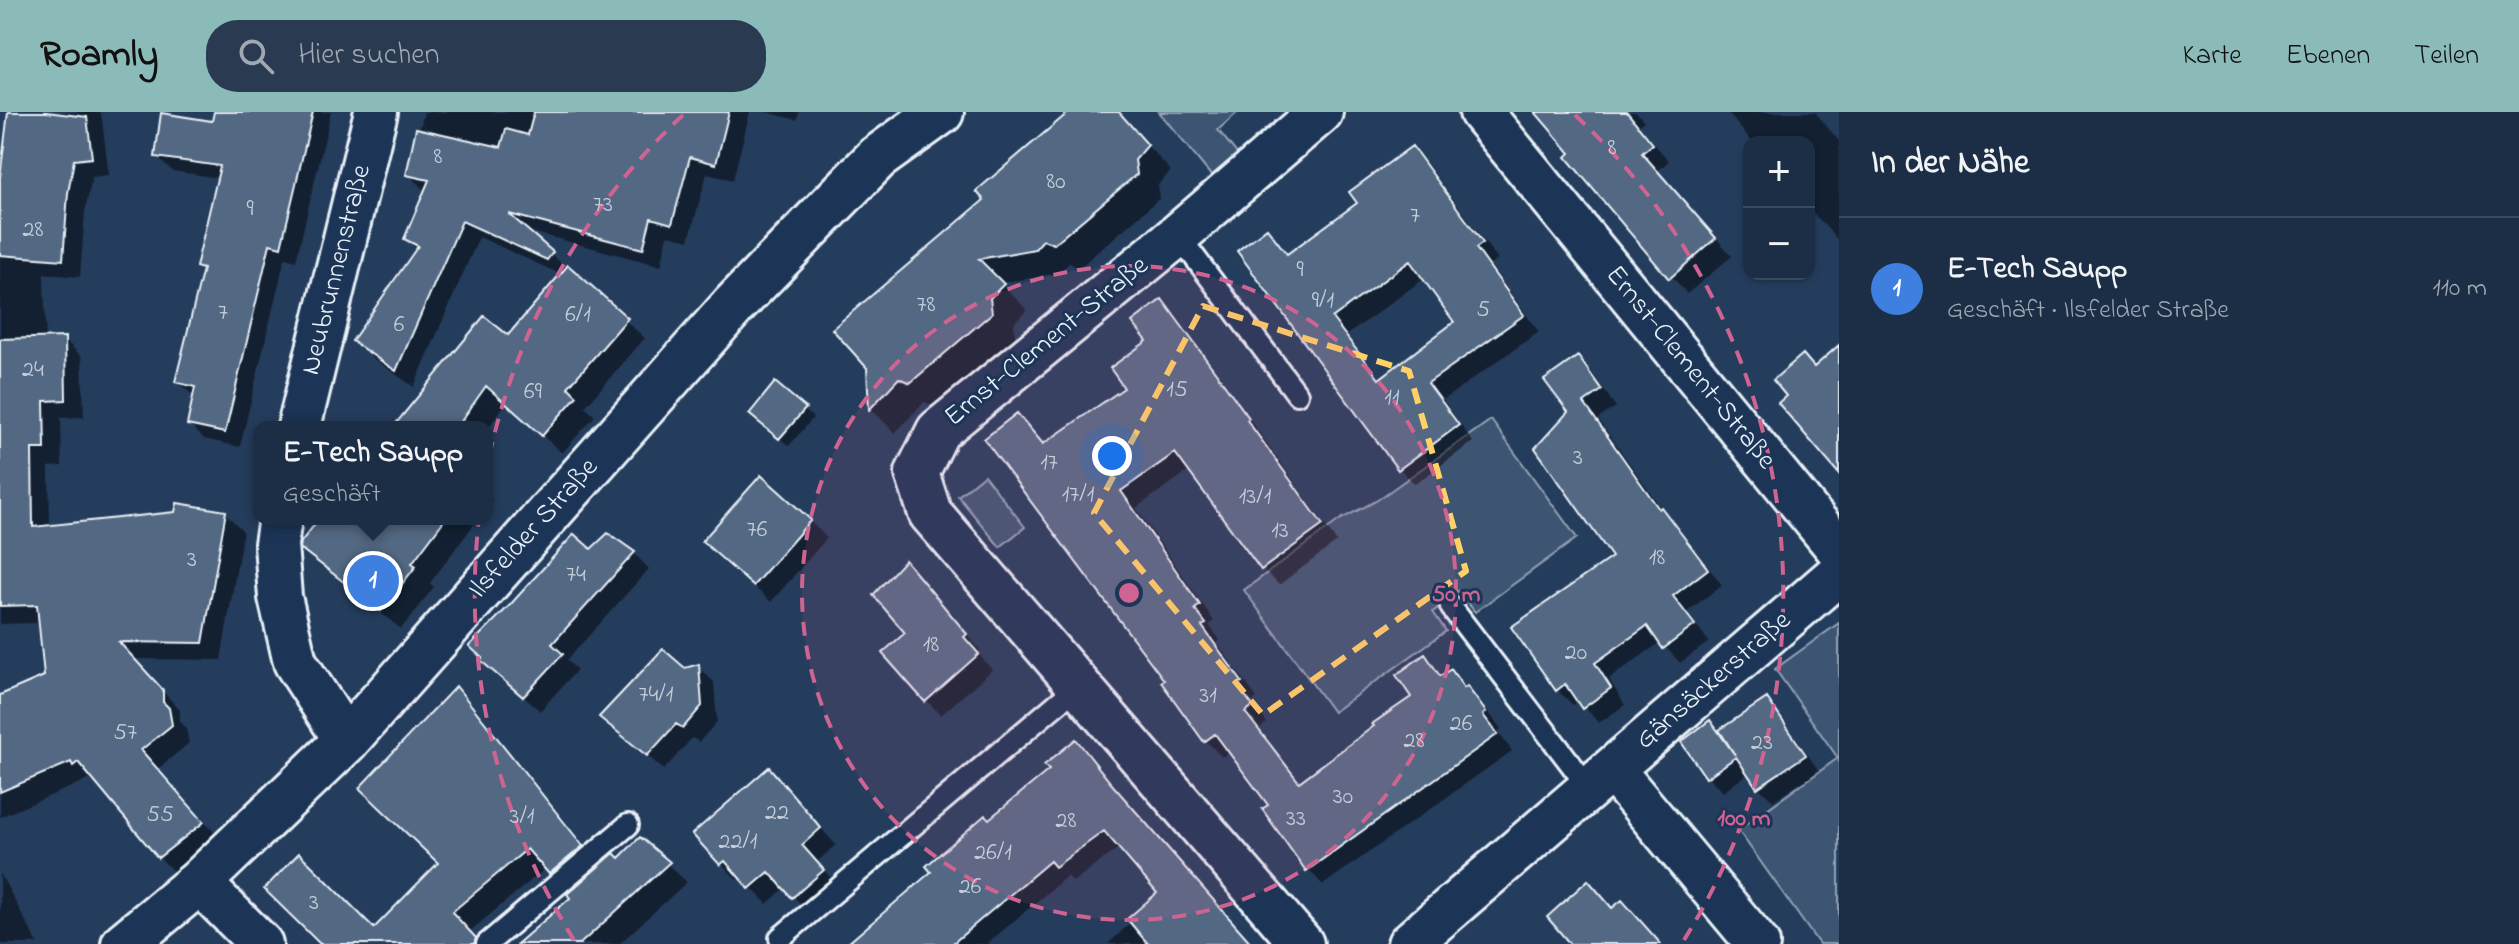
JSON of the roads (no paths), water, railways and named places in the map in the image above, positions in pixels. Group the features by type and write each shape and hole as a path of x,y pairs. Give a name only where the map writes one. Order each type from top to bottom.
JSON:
{"main road":[{"name":"Ilsfelder Straße","path":"124,944 199,882 346,741 734,305 877,158 941,112"}],"street":[{"name":"Neubrunnenstraße","path":"300,421 376,112"},
{"name":"Ernst-Clement-Straße","path":"1302,944 930,513 917,473 938,431 1178,235 1321,112"},
{"name":"Ernst-Clement-Straße","path":"1481,112 1839,550"},
{"path":"279,525 276,544 280,597 295,662 346,741"},
{"name":"Gänsäckerstraße","path":"1409,944 1839,573"},
{"path":"1601,779 1758,944"},
{"path":"199,882 261,944"}],"lane":[{"name":"Ernst-Clement-Straße","path":"1178,235 1297,394"},
{"path":"1451,607 1601,779"},
{"path":"780,938 1078,686"},
{"path":"487,944 628,825"}],"place":[{"name":"E-Tech Saupp","path":"373,581"}]}
